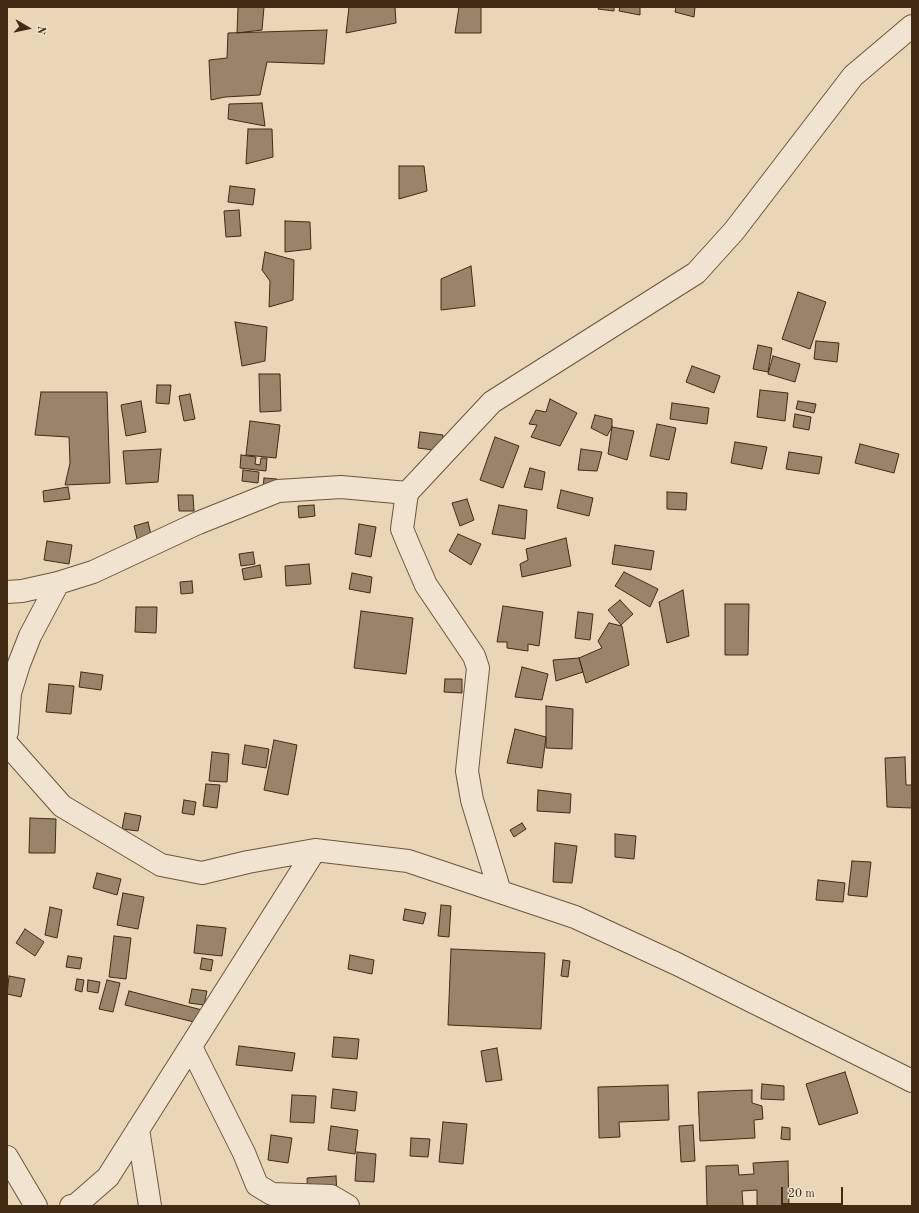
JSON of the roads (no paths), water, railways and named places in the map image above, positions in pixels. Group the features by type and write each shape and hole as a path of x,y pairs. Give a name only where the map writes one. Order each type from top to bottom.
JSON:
{"street":[{"path":"500,892 472,800 467,771 478,668 474,656 426,585 402,530 407,493 492,402 696,273 734,231 853,76 912,26"},
{"path":"7,592 22,591 58,583 93,572 198,523 278,491 342,487 407,493"},
{"path":"7,732 10,693 19,664 30,636 58,583"},
{"path":"7,744 62,806 161,865 202,873 248,862 315,850 408,861 574,917 677,964 912,1081"},
{"path":"71,1206 76,1205 108,1177 315,850"},
{"path":"190,1047 244,1153 257,1185 272,1194 331,1196 348,1206"},
{"path":"138,1129 150,1206"},
{"path":"7,1157 36,1206"}]}
